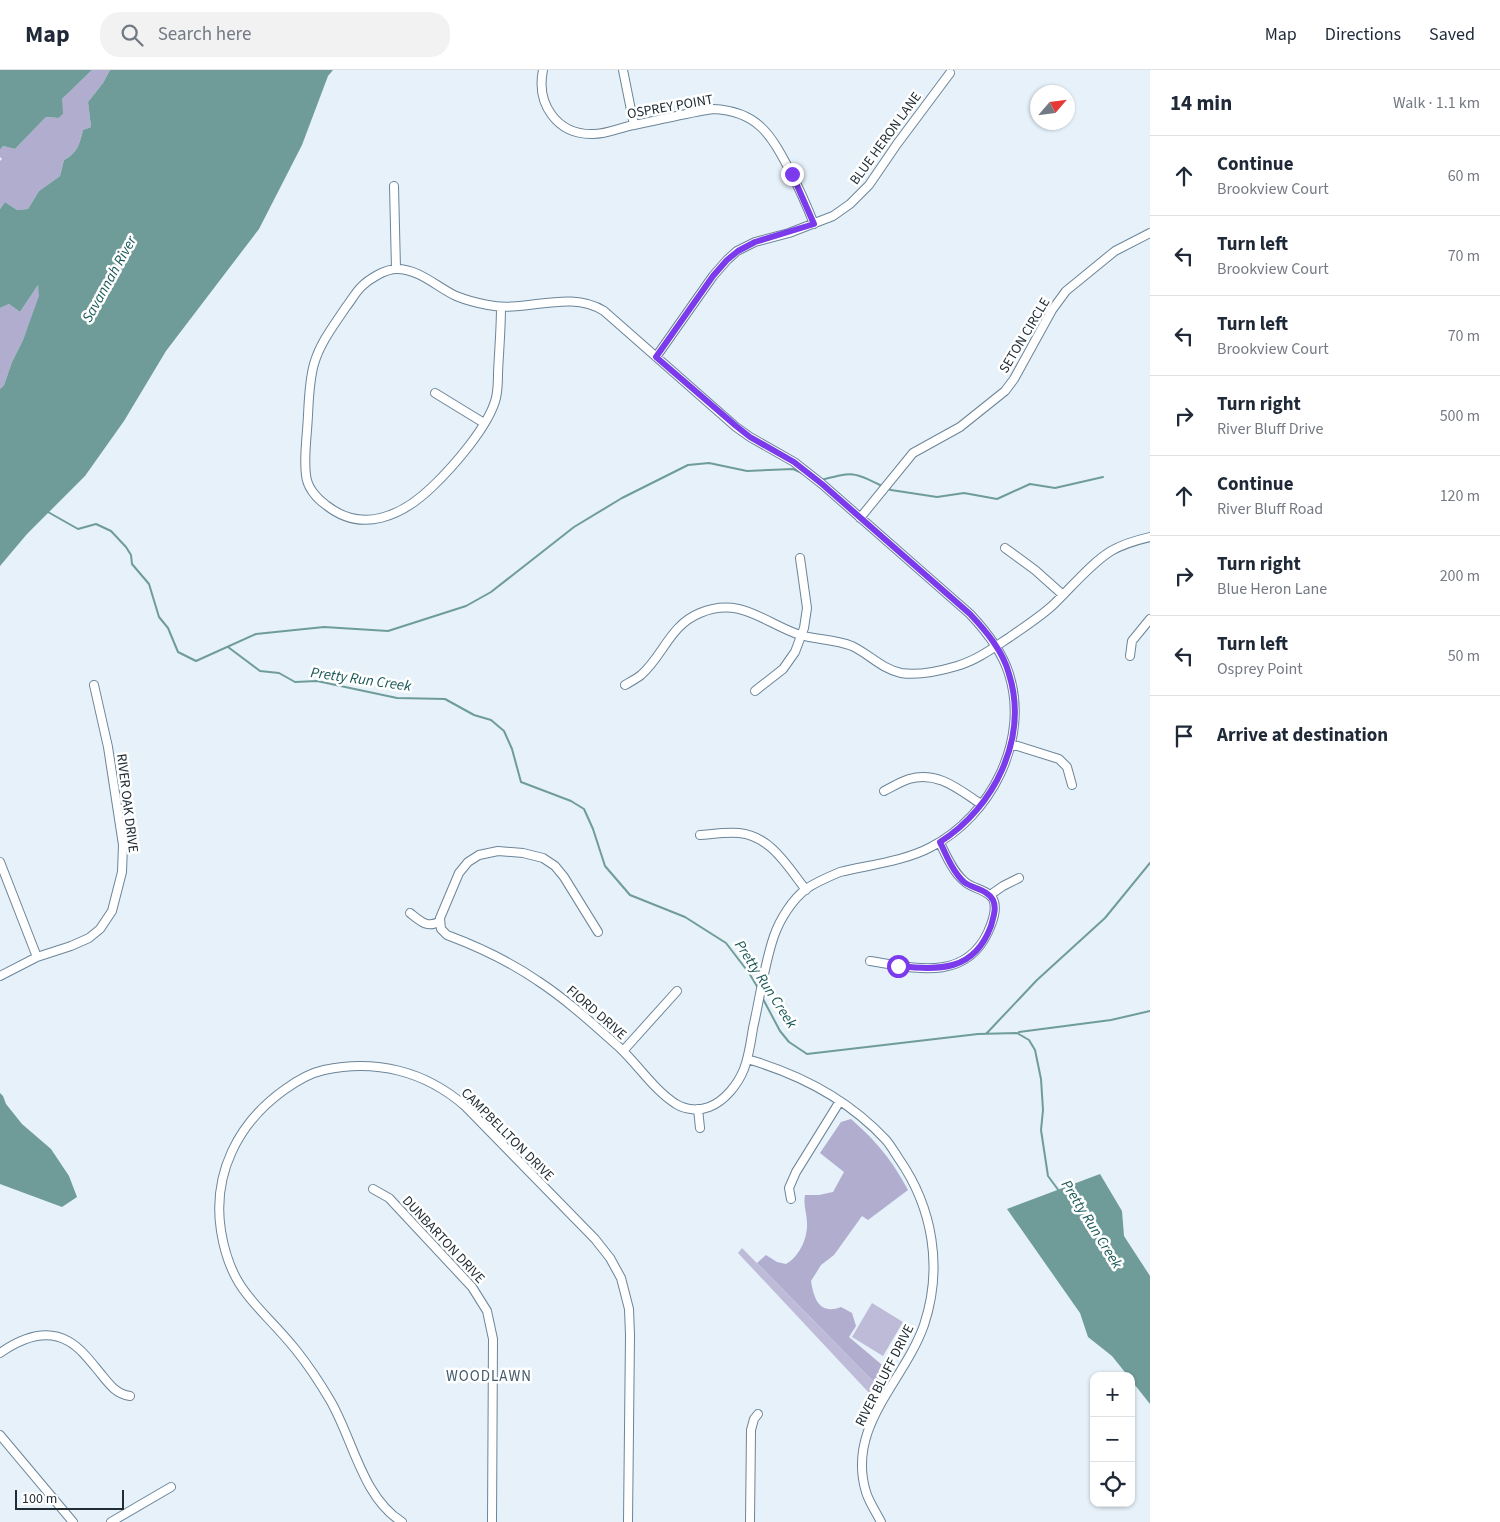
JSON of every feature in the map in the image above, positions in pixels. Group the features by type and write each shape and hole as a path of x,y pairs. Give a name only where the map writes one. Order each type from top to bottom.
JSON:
{"street":[{"name":"OSPREY POINT","path":"543,70 540,87 543,100 550,112 567,128 581,133 595,134 713,109 726,110 752,120 763,128 774,141 805,201 814,224"},
{"path":"623,70 634,125"},
{"name":"BLUE HERON LANE","path":"656,357 713,276 738,251 755,242 814,224 842,210 870,185 897,144 950,73"},
{"path":"394,186 396,268"},
{"name":"SETON CIRCLE","path":"860,518 913,453 960,426 1005,391 1014,379 1052,310 1066,291 1115,251 1150,233"},
{"path":"501,307 498,389 493,406 479,432 432,487 406,506 384,517 362,520 347,518 321,501 311,490 306,476 312,372 318,352 329,332 360,288 379,275 396,268 417,274 467,300 501,307 570,301 592,304 604,311 722,415 755,440 794,462 970,614 989,635 996,646 1006,664 1012,684 1014,720 1011,744 996,782 981,804 960,828 940,842 908,857 840,872 806,890 788,909 775,934 769,955 748,1059 741,1076 724,1097 710,1106 698,1109 700,1128"},
{"path":"435,393 484,423"},
{"path":"625,685 640,676 647,669 674,631 682,624 703,612 728,608 746,610 800,635 844,643 860,650 886,668 908,674 960,665 981,656 1040,616 1111,551 1130,542 1150,537"},
{"path":"1005,548 1035,570 1063,595"},
{"path":"755,691 783,669 794,652 806,622 807,608 800,558"},
{"path":"1130,656 1132,641 1150,619"},
{"name":"RIVER OAK DRIVE","path":"0,976 37,958 71,946 95,934 109,917 120,884 123,845 108,747 94,685"},
{"path":"1011,744 1059,759 1067,767 1072,785"},
{"path":"884,791 908,779 932,777 953,785 981,804"},
{"path":"700,835 738,833 761,840 773,849 806,890"},
{"path":"870,961 925,968 946,968 964,960 976,951 990,928 995,909 990,895 970,886 961,878 940,842"},
{"path":"410,914 425,924 433,925 440,922 456,879 463,867 479,855 498,851 543,858 555,866 564,877 598,932"},
{"path":"0,862 37,958"},
{"path":"990,895 1020,878"},
{"name":"FIORD DRIVE","path":"440,922 441,929 447,935 496,956 538,980 584,1016 623,1051 665,1095 680,1105 698,1109"},
{"path":"623,1051 676,991"},
{"name":"RIVER BLUFF DRIVE","path":"748,1059 778,1068 812,1084 852,1110 887,1141 916,1186 921,1198 933,1248 933,1287 924,1324 906,1365 874,1415 864,1444 862,1460 864,1483 869,1501 881,1522"},
{"name":"CAMPBELLTON DRIVE","path":"402,1522 386,1510 375,1496 331,1401 312,1372 295,1349 242,1289 227,1258 221,1229 220,1209 224,1171 230,1154 242,1131 261,1108 276,1096 299,1080 323,1070 362,1065 403,1071 426,1079 445,1090 465,1106 595,1239 610,1258 623,1284 630,1322 628,1522"},
{"path":"791,1199 789,1188 796,1172 840,1101"},
{"name":"DUNBARTON DRIVE","path":"374,1190 389,1198 455,1268 478,1295 487,1312 493,1340 492,1522"},
{"path":"0,1353 16,1343 33,1336 65,1339 70,1341 85,1355 116,1391 130,1396"},
{"path":"750,1522 750,1430 758,1414"},
{"path":"0,1435 73,1522"},
{"path":"111,1522 171,1487"}],"shaded area":[{"path":"92,70 110,70 103,83 88,102 91,127 83,130 75,151 64,160 60,176 39,191 28,209 17,210 5,202 0,209 0,161 2,159 0,157 0,150 3,146 15,149 46,117 58,118 62,99"},
{"path":"38,285 40,296 4,385 0,389 0,308 9,304 20,312"},
{"path":"851,1119 883,1152 896,1169 908,1190 868,1220 862,1216 834,1255 821,1265 811,1281 816,1300 819,1304 828,1309 841,1307 852,1313 856,1326 849,1337 888,1370 877,1385 757,1263 766,1255 777,1262 786,1264 799,1252 807,1229 805,1195 833,1192 844,1172 820,1153 841,1122"},
{"path":"742,1248 878,1386 871,1395 738,1253"},
{"path":"872,1303 903,1322 883,1356 852,1337"}],"water":[{"path":"0,70 92,70 62,99 63,114 58,118 46,117 15,149 3,146 0,150"},
{"name":"Savannah River","path":"110,70 333,70 328,76 302,145 259,229 166,351 124,421 85,476 27,534 0,566 0,389 4,385 12,362 23,340 39,296 38,285 20,312 9,304 0,308 0,209 5,202 17,210 28,209 39,191 60,176 64,160 75,151 83,130 91,127 88,102 103,83"},
{"path":"0,1093 22,1124 51,1149 69,1176 77,1197 62,1207 0,1184"},
{"path":"1100,1174 1122,1211 1124,1236 1150,1276 1150,1404 1135,1385 1135,1372 1125,1372 1112,1356 1088,1337 1080,1313 1007,1209"}],"waterway":[{"path":"48,512 78,529 96,524 111,531 126,547 131,555 132,564 149,584 159,617 168,628 178,652 196,661 256,634 324,627 388,631 466,606 491,592 574,527 622,498 688,465 709,463 747,471 793,469 802,473"},
{"path":"821,480 852,474 882,486"},
{"path":"887,488 937,497 964,493 997,499 1030,484 1055,488 1103,477"},
{"name":"Pretty Run Creek","path":"228,647 260,671 279,673 295,682 317,681 397,698 445,699 474,715 491,720 504,731 512,749 521,782 571,801 584,809 593,829 605,866 630,895 685,917 726,943 758,988"},
{"path":"986,1034 1037,980 1105,918 1150,863"},
{"name":"Pretty Run Creek","path":"762,997 780,1031 789,1042 807,1054 978,1034 1017,1033 1029,1040 1035,1050 1041,1079 1043,1110 1041,1130 1048,1176 1059,1191"},
{"path":"1019,1032 1111,1020 1150,1011"}],"district":[{"name":"WOODLAWN","path":"489,1376"}],"route":[{"path":"792,174 814,224 789,233 764,238 746,246 727,260 713,276 656,357 750,437 794,462 822,484 970,614 989,635 1002,655 1010,674 1014,708 1013,732 1002,770 989,794 973,816 940,842 961,878 970,886 990,895 995,909 990,928 976,951 957,964 946,968 898,966"}]}
